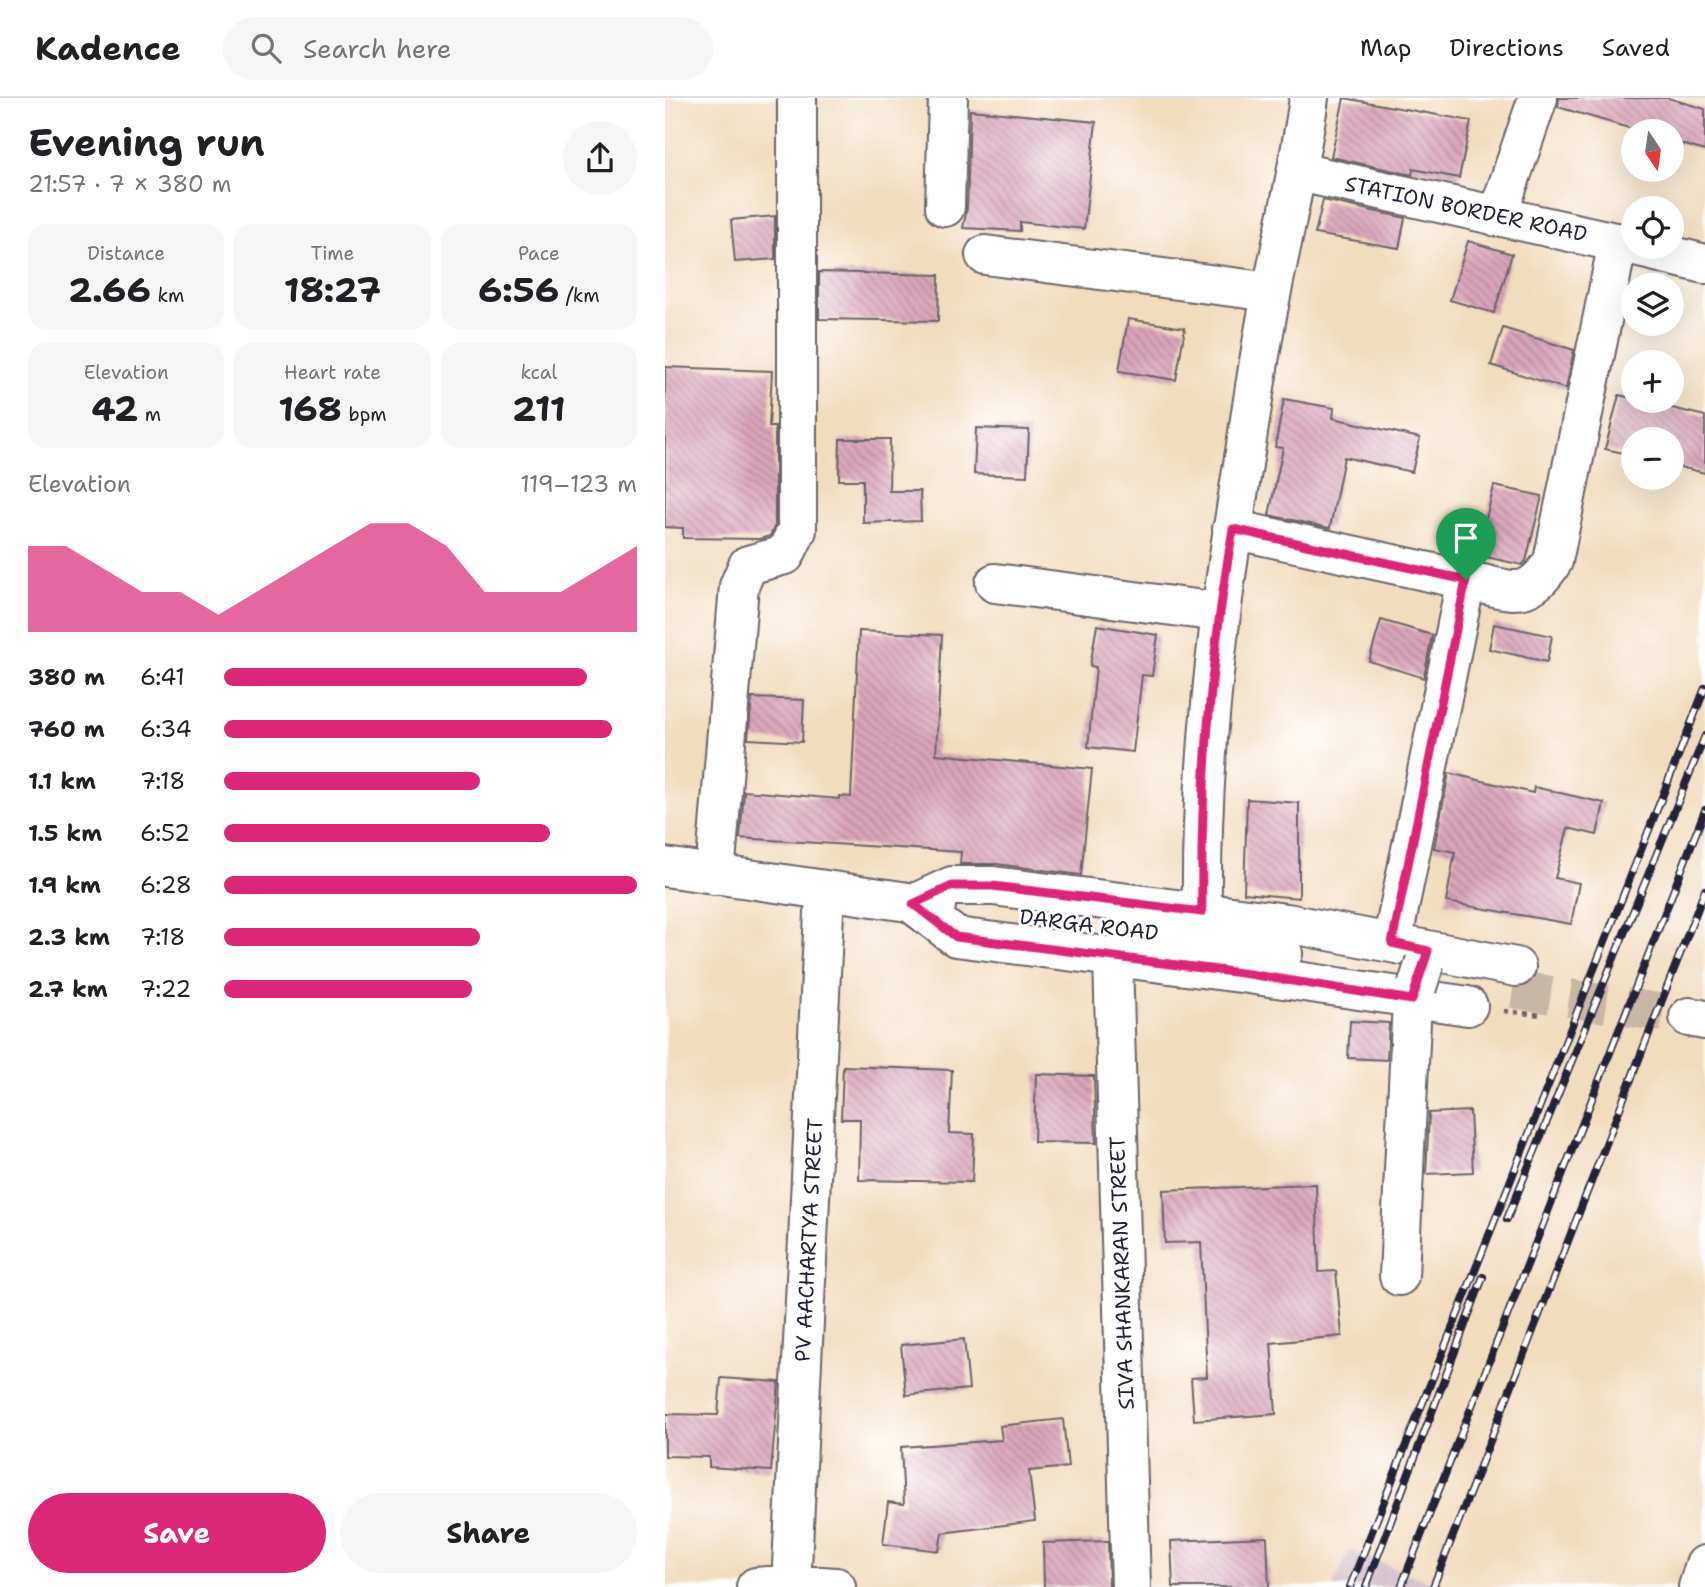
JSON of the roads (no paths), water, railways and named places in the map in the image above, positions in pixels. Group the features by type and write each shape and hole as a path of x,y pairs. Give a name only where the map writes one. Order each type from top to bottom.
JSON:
{"street":[{"path":"715,875 739,586 748,565 785,555 797,530 797,98"},
{"path":"945,207 948,98"},
{"path":"1202,912 1201,852 1206,755 1219,612 1271,292 1299,172 1309,98"},
{"path":"1497,218 1538,98"},
{"name":"STATION BORDER ROAD","path":"1299,172 1621,243"},
{"path":"985,255 1271,292"},
{"path":"1233,529 1518,591 1540,583 1553,561 1626,259"},
{"name":"STATION BORDER ROAD","path":"1684,259 1705,264"},
{"path":"1399,1276 1415,969 1466,580"},
{"path":"995,583 1219,612"},
{"name":"DARGA ROAD","path":"665,867 913,904 1097,924 1515,978 1415,969"},
{"path":"1415,969 1249,974 1113,959 956,937 913,904 952,886 993,886 1287,922 1415,969 1468,1006"},
{"name":"PV AACHARTYA STREET","path":"780,1586 825,892"},
{"name":"SIVA SHANKARAN STREET","path":"1113,959 1131,1587"},
{"path":"1698,1587 1705,1565"},
{"path":"780,1586 835,1587"}],"tunnel":[{"path":"1513,989 1689,1017"}],"railway":[{"path":"1350,1587 1705,688"},
{"path":"1507,1219 1705,736"},
{"path":"1401,1587 1705,810"},
{"path":"1433,1587 1705,890"},
{"path":"1366,1587 1483,1277"}]}
